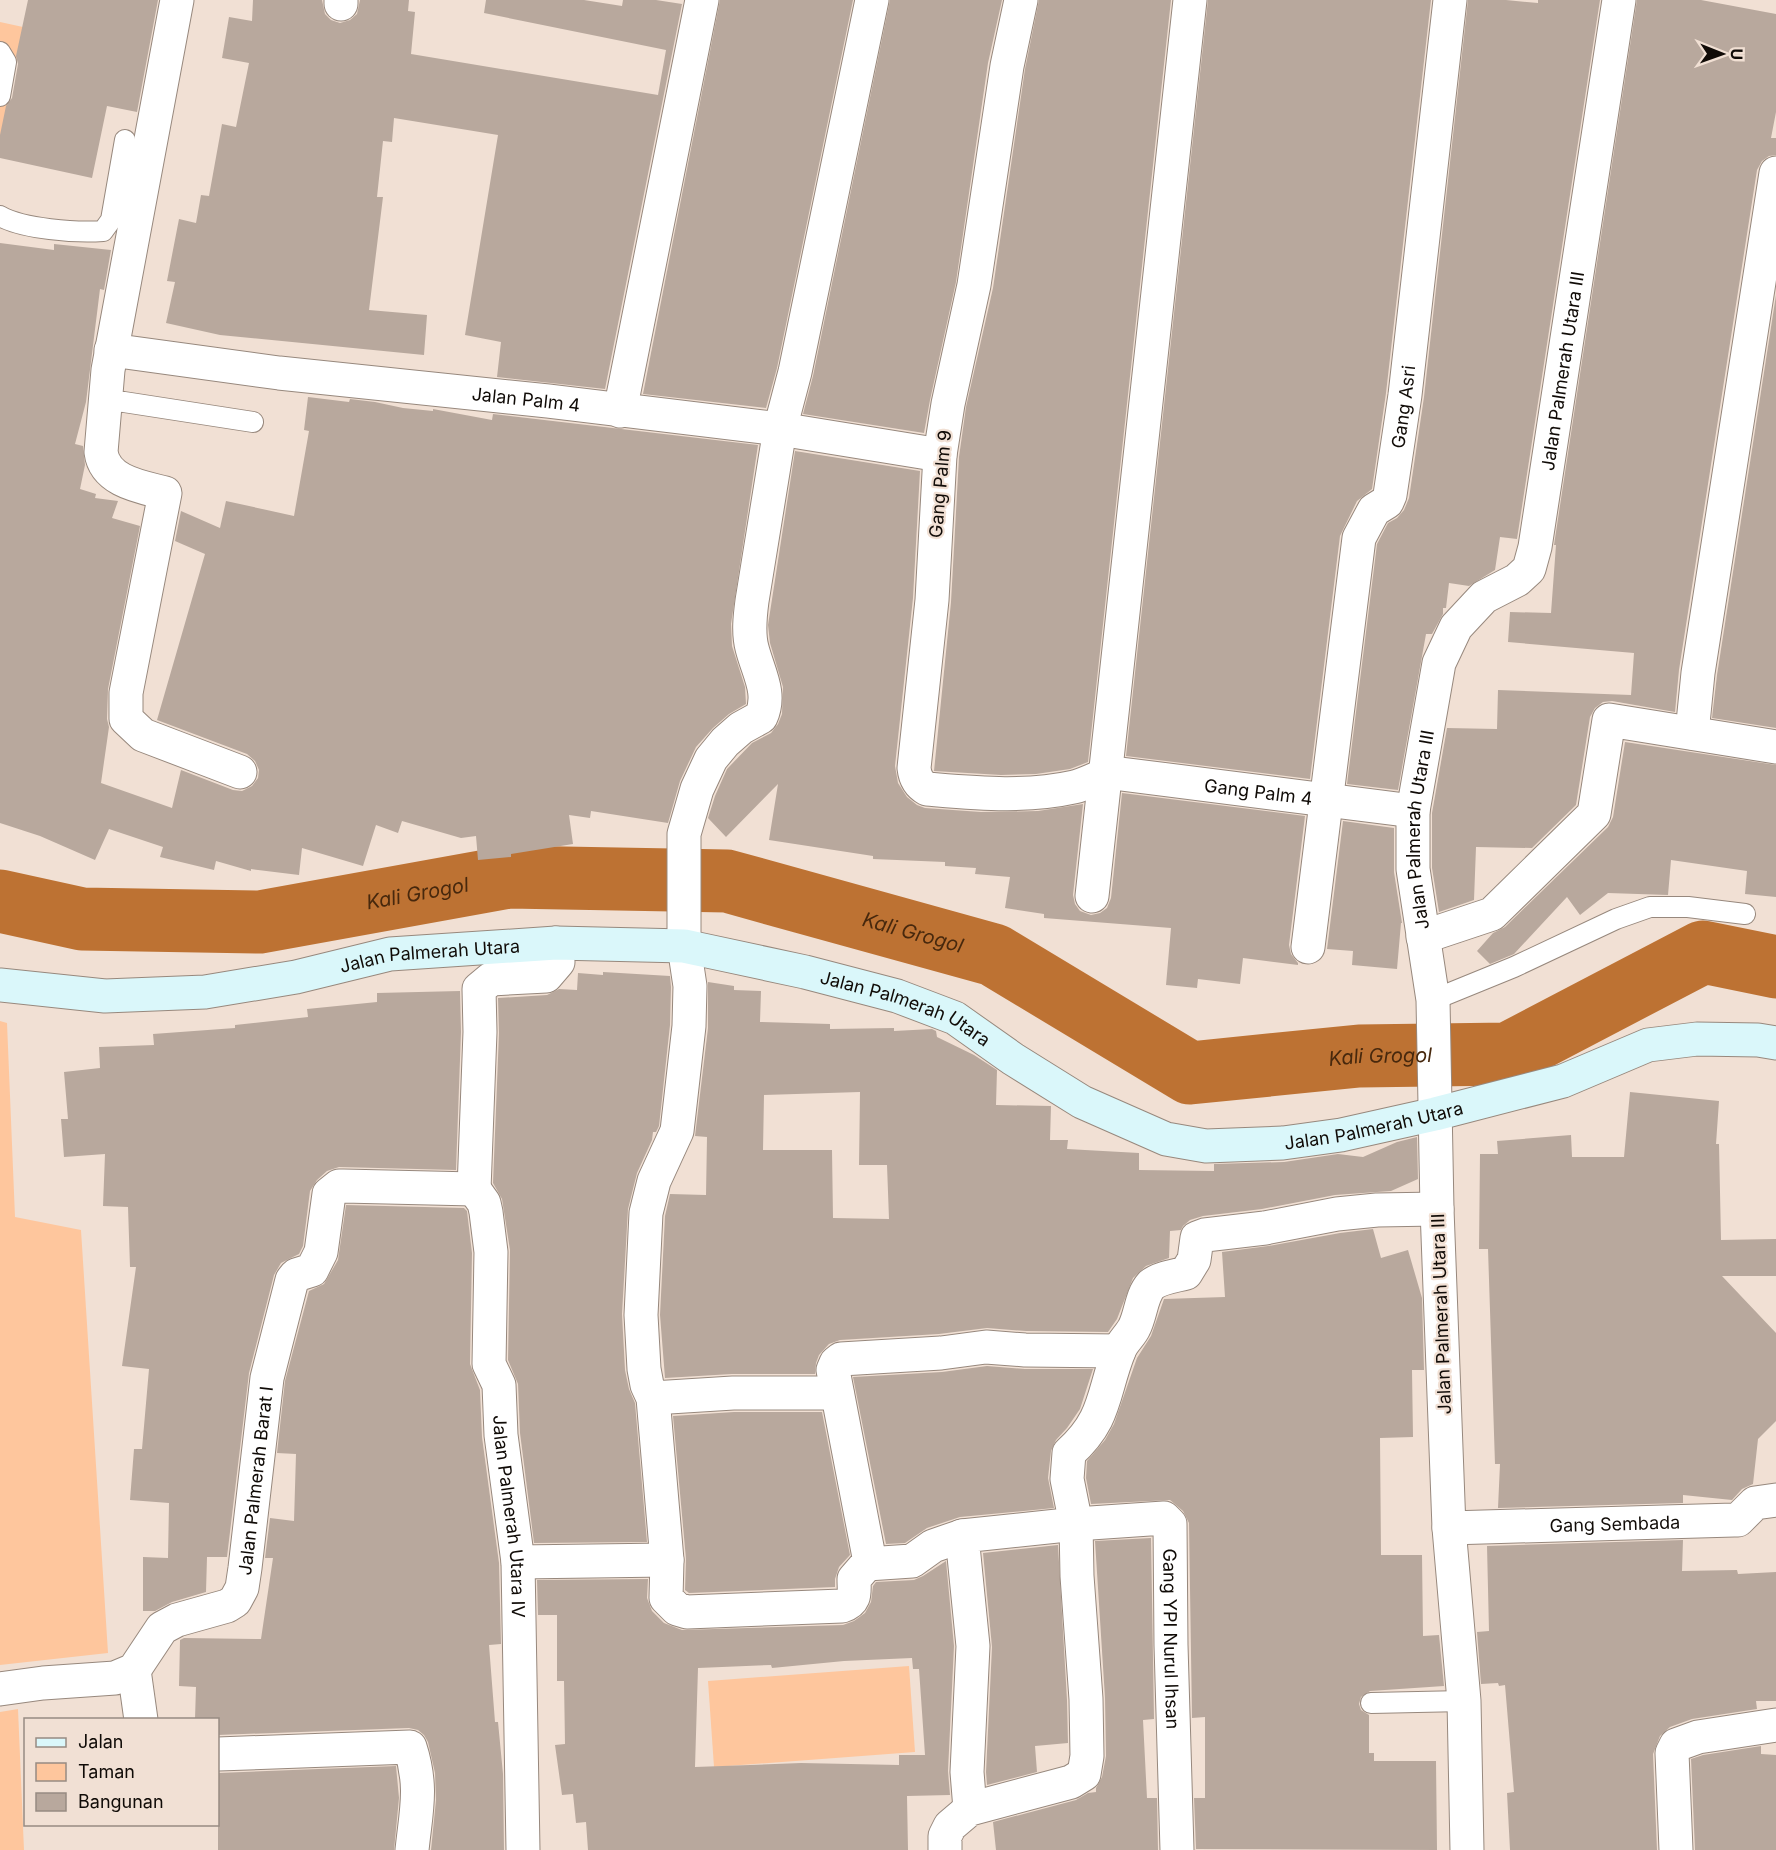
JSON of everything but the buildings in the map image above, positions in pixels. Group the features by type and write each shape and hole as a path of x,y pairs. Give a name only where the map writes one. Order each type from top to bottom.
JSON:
{"street":[{"path":"177,0 111,350 105,401 102,462 109,471 132,485 165,493 126,693 126,719 143,735 240,772"},
{"path":"620,411 702,0"},
{"path":"872,0 795,372 780,429 750,621 752,646 763,679 765,705 761,717 741,728 711,759 697,789 684,834 684,931 690,986 689,1026 677,1131 654,1181 646,1213 640,1315 644,1369 647,1385 653,1398 667,1560 666,1598 677,1609 687,1612 842,1606 850,1603 854,1598 854,1579 867,1564 869,1557 833,1370 841,1359 940,1353 986,1347 1025,1350 1119,1351"},
{"name":"Gang Palm 9","path":"1021,0 1007,66 974,285 948,404 940,455 932,600 914,768 915,776 927,789 992,794 1068,788 1104,775"},
{"path":"1092,896 1190,0"},
{"name":"Gang Asri","path":"1308,947 1359,538 1374,510 1387,502 1390,495 1405,395 1450,0"},
{"name":"Jalan Palmerah Utara III","path":"1467,1850 1464,1701 1449,1527 1437,1209 1433,1000 1413,869 1413,811 1439,663 1456,627 1484,597 1517,580 1529,569 1536,547 1619,0"},
{"path":"1692,733 1698,673 1776,173"},
{"name":"Jalan Palm 4","path":"111,350 279,373 548,401 780,429 940,455"},
{"path":"1423,937 1492,914 1594,814 1609,720 1776,747"},
{"name":"Gang Palm 4","path":"1104,775 1113,773 1413,811"},
{"name":"Jalan Palmerah Utara","path":"0,985 105,996 205,992 296,977 390,954 556,943 684,931 805,972 897,996 955,1018 1013,1059 1082,1102 1166,1138 1206,1146 1283,1143 1341,1135 1435,1099 1563,1081 1648,1045 1697,1039 1758,1040 1776,1043"},
{"path":"474,1189 480,1032 479,989 491,979 546,976 558,962 556,943"},
{"name":"Jalan Palmerah Barat I","path":"134,1670 162,1628 177,1620 227,1606 235,1601 242,1588 267,1378 292,1280 296,1275 312,1270 321,1252 329,1194 339,1186 474,1189"},
{"name":"Jalan Palmerah Utara IV","path":"474,1189 484,1203 488,1222 491,1252 489,1364 499,1385 501,1435 518,1562 523,1850"},
{"path":"945,1850 945,1836 950,1826 970,1809 1071,1782 1084,1774 1087,1756 1086,1699 1077,1576 1076,1524 1067,1479 1069,1453 1096,1421 1105,1400 1119,1351 1134,1328 1148,1290 1158,1281 1186,1273 1190,1269 1194,1260 1195,1243 1200,1236 1337,1214 1377,1210 1437,1209"},
{"path":"653,1398 733,1393 837,1394"},
{"name":"Gang Sembada","path":"1449,1527 1738,1520 1755,1503 1776,1500"},
{"name":"Gang YPI Nurul Ihsan","path":"867,1564 912,1561 933,1546 962,1536 1076,1524 1164,1518 1170,1524 1177,1850"},
{"path":"962,1536 973,1646 968,1736 970,1809"},
{"path":"518,1562 667,1560"},
{"path":"0,1689 43,1683 115,1678 134,1670 141,1718"},
{"path":"1676,1850 1672,1753 1676,1745 1698,1737 1776,1725"},
{"path":"219,1754 410,1747 419,1784 412,1850"}],"lane":[{"path":"0,52 6,62 0,96"},
{"path":"0,216 11,222 82,233 103,231 111,220 126,140"},
{"path":"105,401 124,402 253,423"},
{"path":"1433,1000 1514,967 1616,919 1650,907 1688,907 1745,914"},
{"path":"1371,1703 1464,1701"}],"green space":[{"path":"0,22 23,27 0,142"},
{"path":"0,1021 7,1023 15,1217 81,1230 108,1653 0,1665"},
{"path":"909,1666 915,1752 714,1767 708,1681"},
{"path":"18,1709 24,1850 0,1850 0,1712"}],"waterway":[{"name":"Kali Grogol","path":"0,901 82,919 260,922 509,877 727,881 994,955 1190,1073 1359,1056 1508,1054 1703,952 1776,967"}]}
